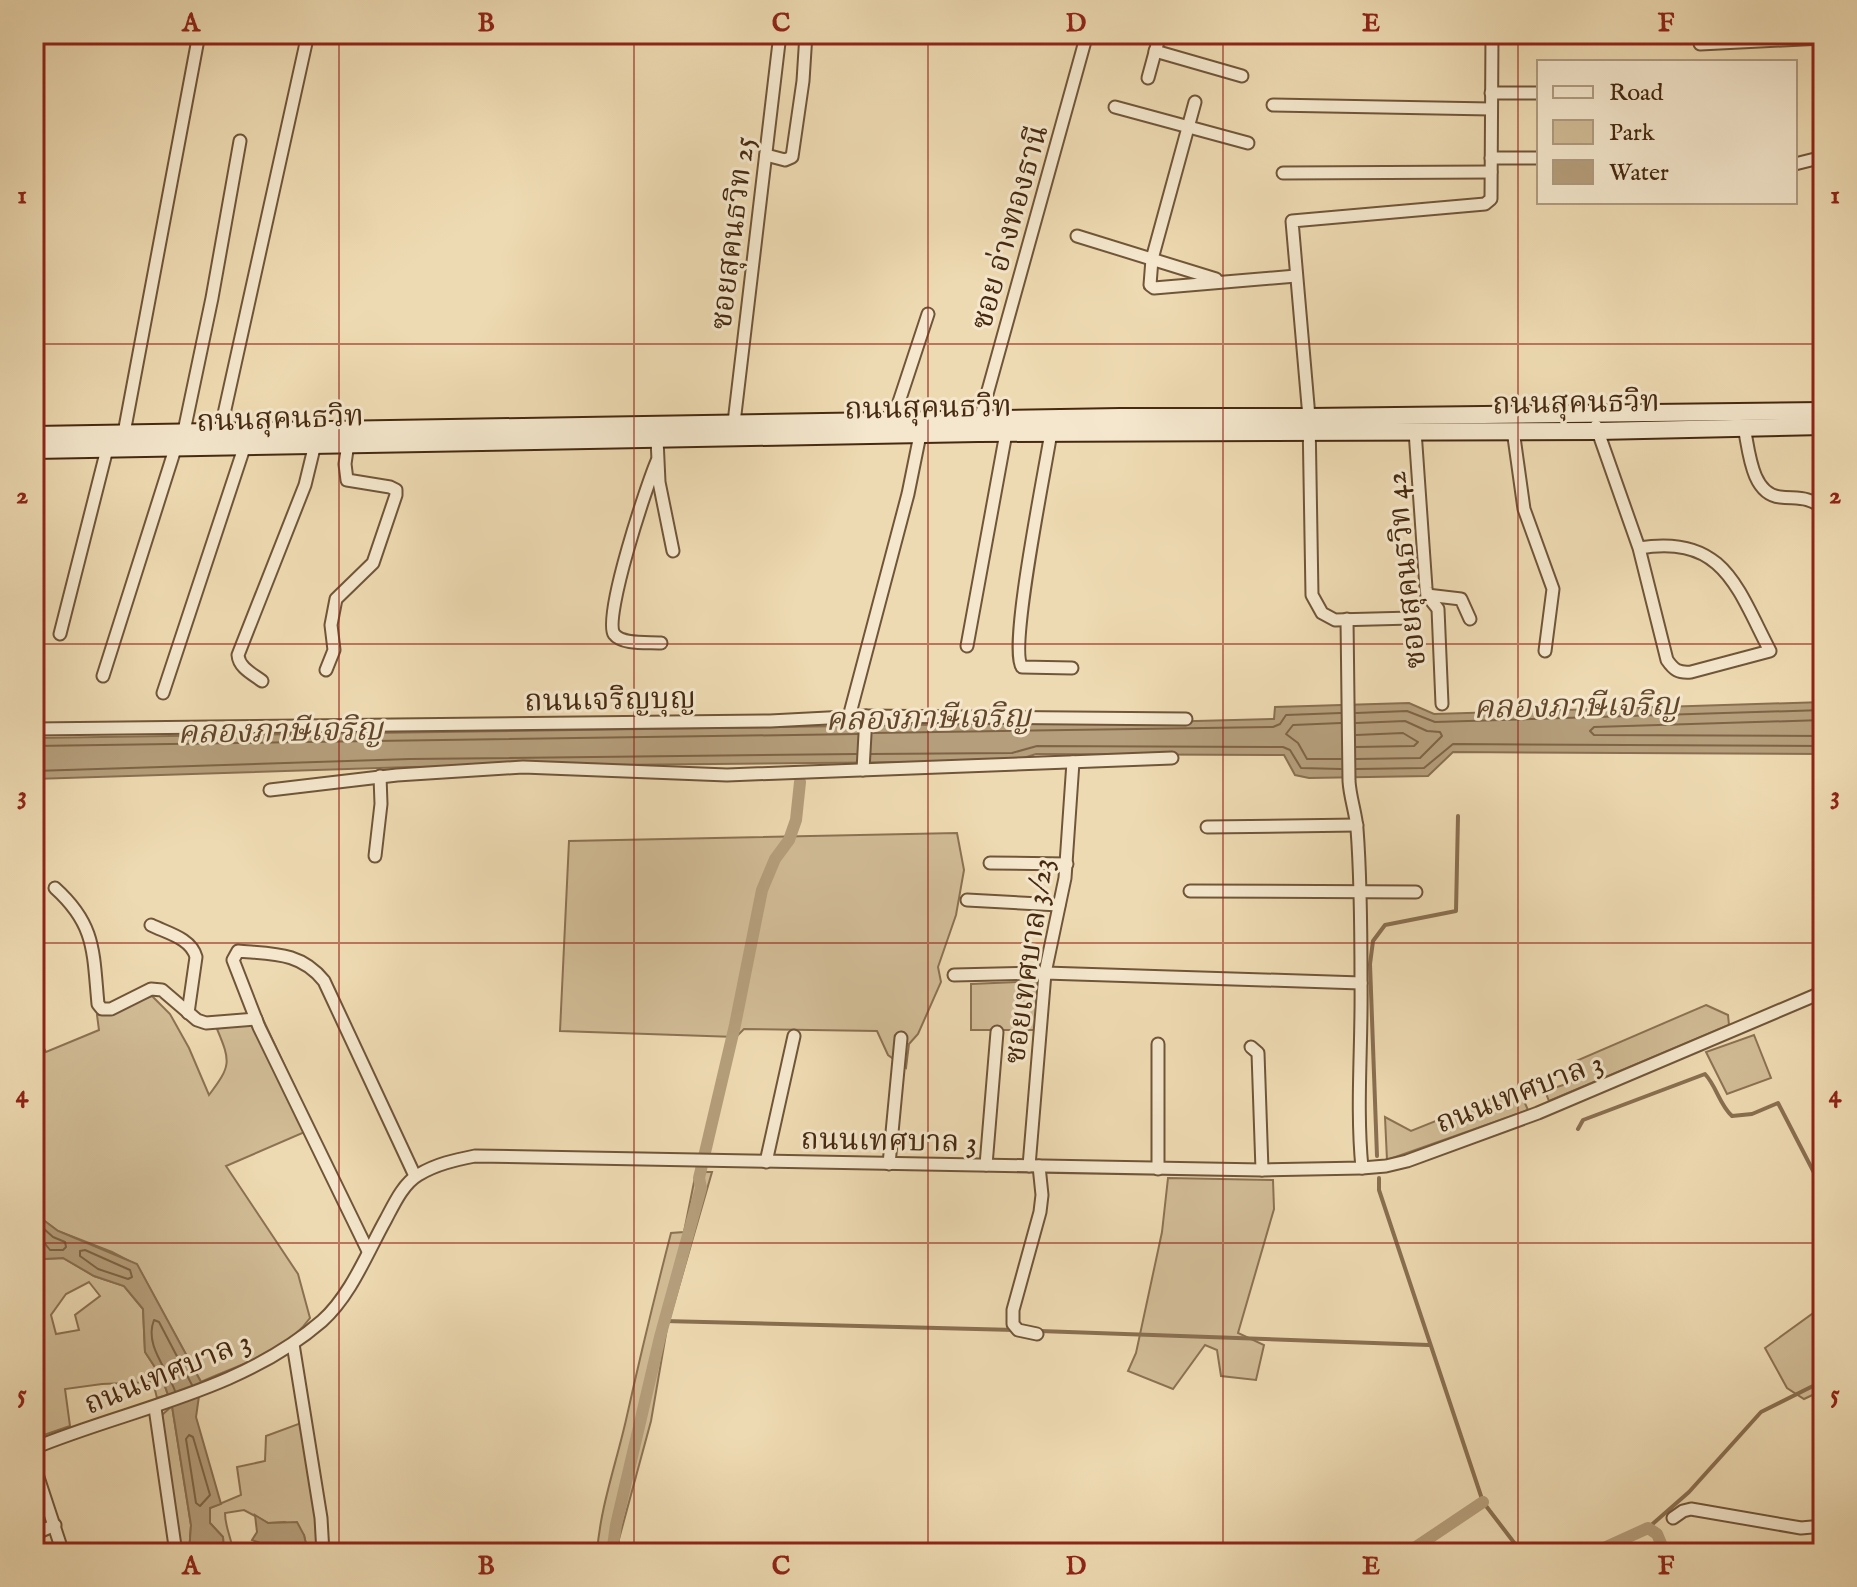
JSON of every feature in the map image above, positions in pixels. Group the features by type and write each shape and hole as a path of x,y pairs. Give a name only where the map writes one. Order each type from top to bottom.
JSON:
{"main road":[{"name":"ถนนสุคนธวิท","path":"1309,425 1415,431 1598,431 1666,421 1823,411"},
{"name":"ถนนสุคนธวิท","path":"34,435 184,431 1309,425 1591,414 1744,427 1823,426"},
{"name":"ถนนสุคนธวิท","path":"34,450 657,439 733,430 893,420 921,427"},
{"name":"ถนนสุคนธวิท","path":"979,426 1006,433 1053,426"}],"street":[{"path":"124,433 199,34"},
{"path":"220,432 308,34"},
{"name":"ซอยสุคนธวิท 25","path":"733,430 780,34"},
{"path":"766,155 785,160 792,157 806,34"},
{"name":"ซอย อ่างทองธานี","path":"979,426 1087,34"},
{"path":"1148,78 1160,34"},
{"path":"1412,618 1347,619 1327,616 1312,595 1309,425 1292,221 1485,204 1491,199 1492,35 1438,35"},
{"path":"1700,44 1823,38"},
{"path":"1155,51 1242,76"},
{"path":"1491,93 1537,93"},
{"path":"1195,102 1152,259 1151,287 1296,276"},
{"path":"1273,105 1491,109"},
{"path":"1115,107 1248,143"},
{"path":"103,676 184,431 240,141"},
{"path":"1797,164 1823,157"},
{"path":"1491,158 1537,158"},
{"path":"1283,173 1491,172"},
{"path":"1077,236 1224,282"},
{"path":"893,420 928,314"},
{"path":"1591,414 1639,548 1667,660 1672,668 1679,673 1691,672 1770,651 1728,574 1718,562 1691,549 1639,548"},
{"path":"1053,426 1024,598 1019,661 1022,667 1072,668"},
{"path":"849,717 908,494 921,427"},
{"path":"1744,427 1755,473 1765,492 1777,497 1812,499 1823,508"},
{"path":"1513,430 1524,509 1553,589 1545,651"},
{"name":"ซอยสุคนธวิท 42","path":"1415,431 1427,595 1438,609 1442,704"},
{"path":"967,646 1006,433"},
{"path":"657,439 665,521 673,551"},
{"path":"326,670 334,650 331,625 336,599 373,563 396,495 396,490 390,487 347,480 345,464 348,443"},
{"path":"262,681 238,662 238,655 305,485 315,444"},
{"path":"163,693 245,445"},
{"path":"60,634 107,449"},
{"path":"657,461 621,574 612,613 612,630 624,641 661,643"},
{"path":"1427,595 1461,599 1470,619"},
{"path":"1347,619 1349,781 1350,801 1357,825 1359,890 1358,1130 1362,1168"},
{"name":"ถนนเจริญบุญ","path":"34,729 770,721 849,717 866,720 1186,719"},
{"path":"864,767 866,720"},
{"path":"270,790 380,776 523,767 692,775 1172,758"},
{"name":"ซอยเทศบาล 3/23","path":"1037,1334 1018,1330 1013,1324 1013,1310 1042,1195 1034,1166 1045,973 1067,864 1073,762"},
{"path":"375,856 381,804 380,776"},
{"path":"1207,827 1357,825"},
{"path":"990,863 1067,864"},
{"path":"55,888 72,903 84,922 92,949 98,1004 102,1009 111,1009 156,989 162,990 197,1020 206,1023 256,1019"},
{"path":"1190,891 1416,892"},
{"path":"967,900 1059,905"},
{"path":"151,925 183,940 194,950 196,957 188,1013"},
{"path":"368,1251 256,1019 233,960 235,953 295,957 316,971 324,981 415,1176"},
{"path":"954,975 1045,973 1361,983"},
{"name":"ถนนเทศบาล 3","path":"34,1448 160,1406 242,1373 293,1344 336,1307 400,1193 415,1176 444,1162 475,1156 1158,1169 1386,1166 1538,1113 1823,992"},
{"path":"986,1165 997,1032"},
{"path":"766,1162 794,1036"},
{"path":"889,1164 901,1038"},
{"path":"1158,1044 1158,1169"},
{"path":"1251,1047 1258,1053 1262,1170"},
{"path":"293,1344 321,1518 323,1553"},
{"path":"160,1406 176,1553"},
{"path":"34,1465 63,1553"},
{"path":"1673,1518 1691,1509 1801,1528 1823,1526"},
{"path":"34,1534 55,1525"}],"green space":[{"path":"957,833 964,870 956,915 938,967 941,982 918,1034 909,1044 906,1068 888,1055 877,1031 744,1029 736,1037 560,1031 569,841"},
{"path":"1038,981 1035,1030 971,1030 971,984"},
{"path":"152,996 170,1014 209,1095 222,1077 226,1064 225,1049 217,1029 261,1015 314,1128 226,1166 298,1274 310,1318 275,1349 201,1382 137,1265 58,1231 42,1219 34,1197 34,1031 46,1052 99,1030 97,1015"},
{"path":"1706,1005 1728,1015 1729,1025 1549,1101 1545,1091 1581,1079 1576,1061"},
{"path":"1754,1035 1771,1078 1727,1094 1706,1052"},
{"path":"1518,1088 1528,1110 1387,1160 1385,1117 1411,1131"},
{"path":"696,1172 712,1172 667,1328 651,1421 619,1539 619,1553 597,1553 605,1503 671,1233 684,1232"},
{"path":"1168,1178 1273,1180 1274,1209 1238,1333 1264,1345 1256,1380 1221,1376 1217,1350 1205,1345 1173,1389 1128,1371 1136,1353 1162,1232"},
{"path":"34,1241 44,1259 63,1258 94,1276 124,1286 143,1309 145,1352 162,1378 168,1395 157,1398 153,1382 65,1389 70,1426 41,1436 34,1391","holes":["89,1282 100,1296 75,1315 79,1330 56,1334 51,1315 66,1294"]},
{"path":"1823,1306 1823,1390 1804,1399 1787,1388 1765,1348"},
{"path":"172,1406 191,1525 189,1553 178,1553 162,1415"},
{"path":"301,1423 315,1511 318,1553 308,1553 304,1535 285,1522 268,1523 244,1510 225,1513 233,1553 224,1553 223,1537 210,1523 210,1508 241,1495 237,1467 265,1461 266,1436"}],"water":[{"path":"1823,702 1823,754 1453,752 1428,776 1309,778 1295,775 1284,755 1036,754 1014,761 410,767 34,779 34,738 1196,721 1274,719 1275,707 1409,703 1434,714"},
{"path":"34,1197 42,1219 58,1231 137,1264 201,1382 196,1417 221,1504 210,1508 210,1523 223,1537 224,1553 189,1553 191,1525 172,1406 162,1378 145,1352 143,1309 124,1286 94,1276 63,1258 44,1259 34,1241"},
{"path":"255,1515 268,1523 297,1522 308,1553 276,1553 252,1540 257,1532"}],"waterway":[{"path":"612,1553 660,1337 701,1188 699,1178 735,1025 762,890 775,859 789,840 796,820 800,782"},
{"path":"1377,1156 1370,964 1373,941 1385,925 1456,911 1458,816"},
{"path":"1578,1129 1583,1120 1705,1074 1732,1116 1752,1114 1778,1103 1823,1190"},
{"path":"1379,1178 1379,1190 1483,1502 1522,1553"},
{"path":"664,1321 1015,1330"},
{"path":"1040,1331 1429,1345"},
{"path":"1648,1528 1689,1492 1761,1412 1823,1381"},
{"path":"1407,1553 1483,1502"},
{"path":"1593,1553 1648,1528 1657,1534 1665,1553"}],"water label":[{"name":"คลองภาษีเจริญ","path":"1576,705"},
{"name":"คลองภาษีเจริญ","path":"928,717"},
{"name":"คลองภาษีเจริญ","path":"280,730"}]}
